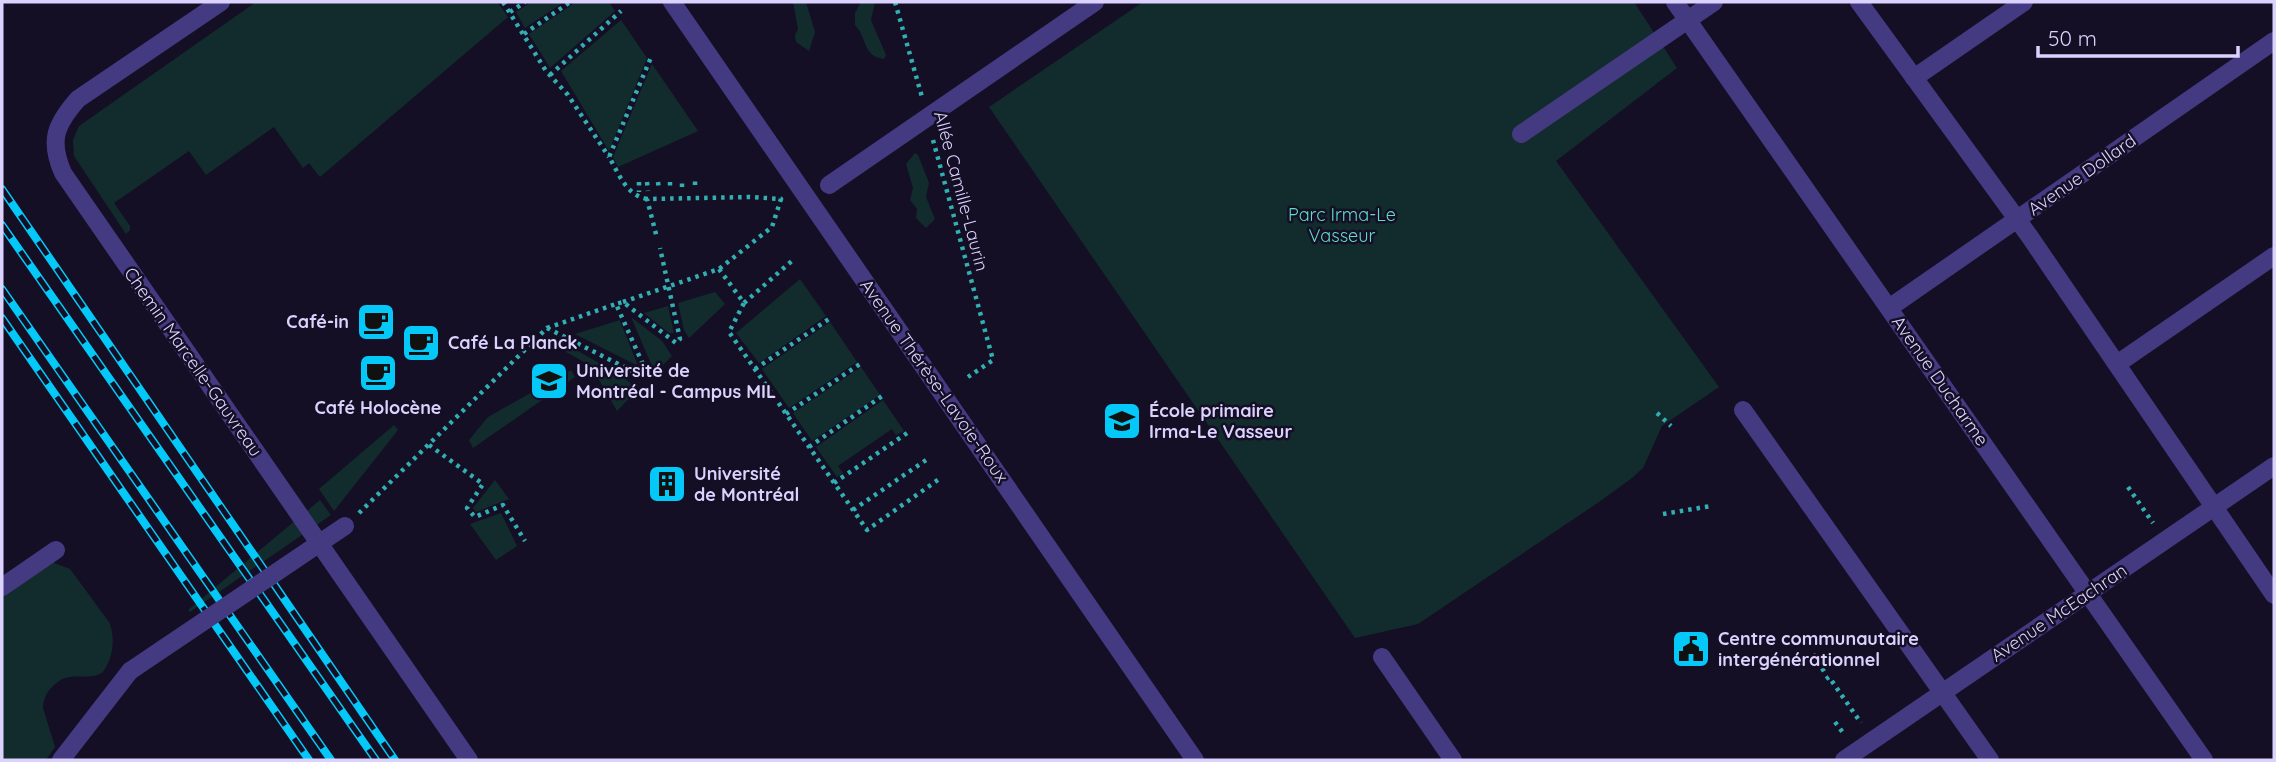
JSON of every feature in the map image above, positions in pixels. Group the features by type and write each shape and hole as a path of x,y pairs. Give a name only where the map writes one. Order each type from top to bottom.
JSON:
{"street":[{"name":"Chemin Marcelle-Gauvreau","path":"221,2 78,100 58,127 56,156 63,173 469,760"},
{"name":"Avenue Thérèse-Lavoie-Roux","path":"672,2 1195,760"},
{"path":"829,186 1095,2"},
{"name":"Avenue Ducharme","path":"1675,2 2204,760"},
{"path":"1521,134 1714,2"},
{"path":"1858,2 2017,219 2274,595"},
{"path":"1914,78 2024,2"},
{"name":"Avenue Dollard","path":"1889,308 2274,41"},
{"path":"2117,364 2274,256"},
{"path":"1743,410 1990,760"},
{"name":"Avenue McEachran","path":"1844,760 2274,466"},
{"path":"61,760 130,671 345,526"},
{"path":"2,587 56,550"},
{"path":"1382,657 1453,760"}],"path":[{"path":"345,526 547,328 719,269 772,227 781,199 638,198 625,186 568,95 550,75 503,2"},
{"path":"510,12 525,2"},
{"path":"524,34 570,2"},
{"name":"Allée Camille-Laurin","path":"895,2 933,114 993,360 968,377"},
{"path":"550,75 621,11"},
{"path":"609,157 652,55"},
{"path":"670,181 670,188"},
{"path":"639,182 639,192"},
{"path":"647,182 648,191"},
{"path":"658,182 659,190"},
{"path":"647,199 657,238"},
{"path":"623,302 676,343 680,339 660,248"},
{"path":"794,259 744,303 729,332 867,530 942,477"},
{"path":"719,269 744,303"},
{"path":"547,328 640,375 646,371 617,304"},
{"path":"755,369 832,317"},
{"path":"786,414 863,362"},
{"path":"809,447 885,394"},
{"path":"1657,413 1671,426"},
{"path":"834,483 910,431"},
{"path":"429,445 483,484 467,508 475,517 503,505 525,541"},
{"path":"853,510 929,458"},
{"path":"2128,488 2153,523"},
{"path":"1662,514 1711,506"},
{"path":"1813,654 1825,673 1824,677 1829,677 1861,723"},
{"path":"1835,722 1844,734"}],"green space":[{"path":"256,2 497,2 508,17 320,177 309,163 303,168 274,127 206,175 189,151 114,203 130,226 126,234 74,156 73,140 79,126"},
{"path":"531,2 564,2 525,28 516,12"},
{"path":"576,2 609,2 615,11 550,68 529,34"},
{"path":"793,2 806,2 815,32 809,51 796,42 798,29"},
{"path":"861,2 875,2 871,20 886,55 884,59 869,51 855,25 855,13"},
{"name":"Parc Irma-Le Vasseur","path":"1143,2 1634,2 1677,68 1556,161 1719,387 1662,426 1643,468 1599,502 1418,624 1355,638 989,107"},
{"path":"621,20 647,58 609,151 561,71"},
{"path":"652,64 698,131 618,167 613,157"},
{"path":"915,153 929,183 926,197 935,219 926,228 916,218 917,209 910,200 913,188 906,164"},
{"path":"800,279 826,316 759,363 736,333"},
{"path":"715,292 725,304 689,338 684,330 678,303"},
{"path":"668,306 674,333 669,333 644,313"},
{"path":"631,317 662,341 672,356 655,373"},
{"path":"620,321 638,366 575,334"},
{"path":"830,322 857,362 789,408 762,369"},
{"path":"569,346 624,377 637,390 617,411 591,366 566,352"},
{"path":"861,367 880,395 812,441 793,413"},
{"path":"571,370 575,377 473,448 469,440 488,417"},
{"path":"883,400 904,431 896,435 892,429 838,466 843,473 837,477 816,447"},
{"path":"394,425 398,430 334,511 319,489"},
{"path":"495,480 509,499 476,512 473,508"},
{"path":"320,500 331,515 190,612 188,610"},
{"path":"501,513 517,546 496,560 470,524"},
{"path":"52,562 70,569 109,622 113,641 111,655 102,673 64,678 47,694 43,708 55,747 46,760 2,760 2,590"}],"railway":[{"path":"2,189 395,760"},
{"path":"2,225 376,760"},
{"path":"2,289 331,760"},
{"path":"2,318 309,760"}],"place":[{"name":"Café-in","path":"376,322"},
{"name":"Café La Planck","path":"421,343"},
{"name":"Café Holocène","path":"378,373"},
{"name":"Université de Montréal - Campus MIL","path":"549,381"},
{"name":"École primaire Irma-Le Vasseur","path":"1122,421"},
{"name":"Université de Montréal","path":"667,484"},
{"name":"Centre communautaire intergénérationnel","path":"1691,649"}]}
